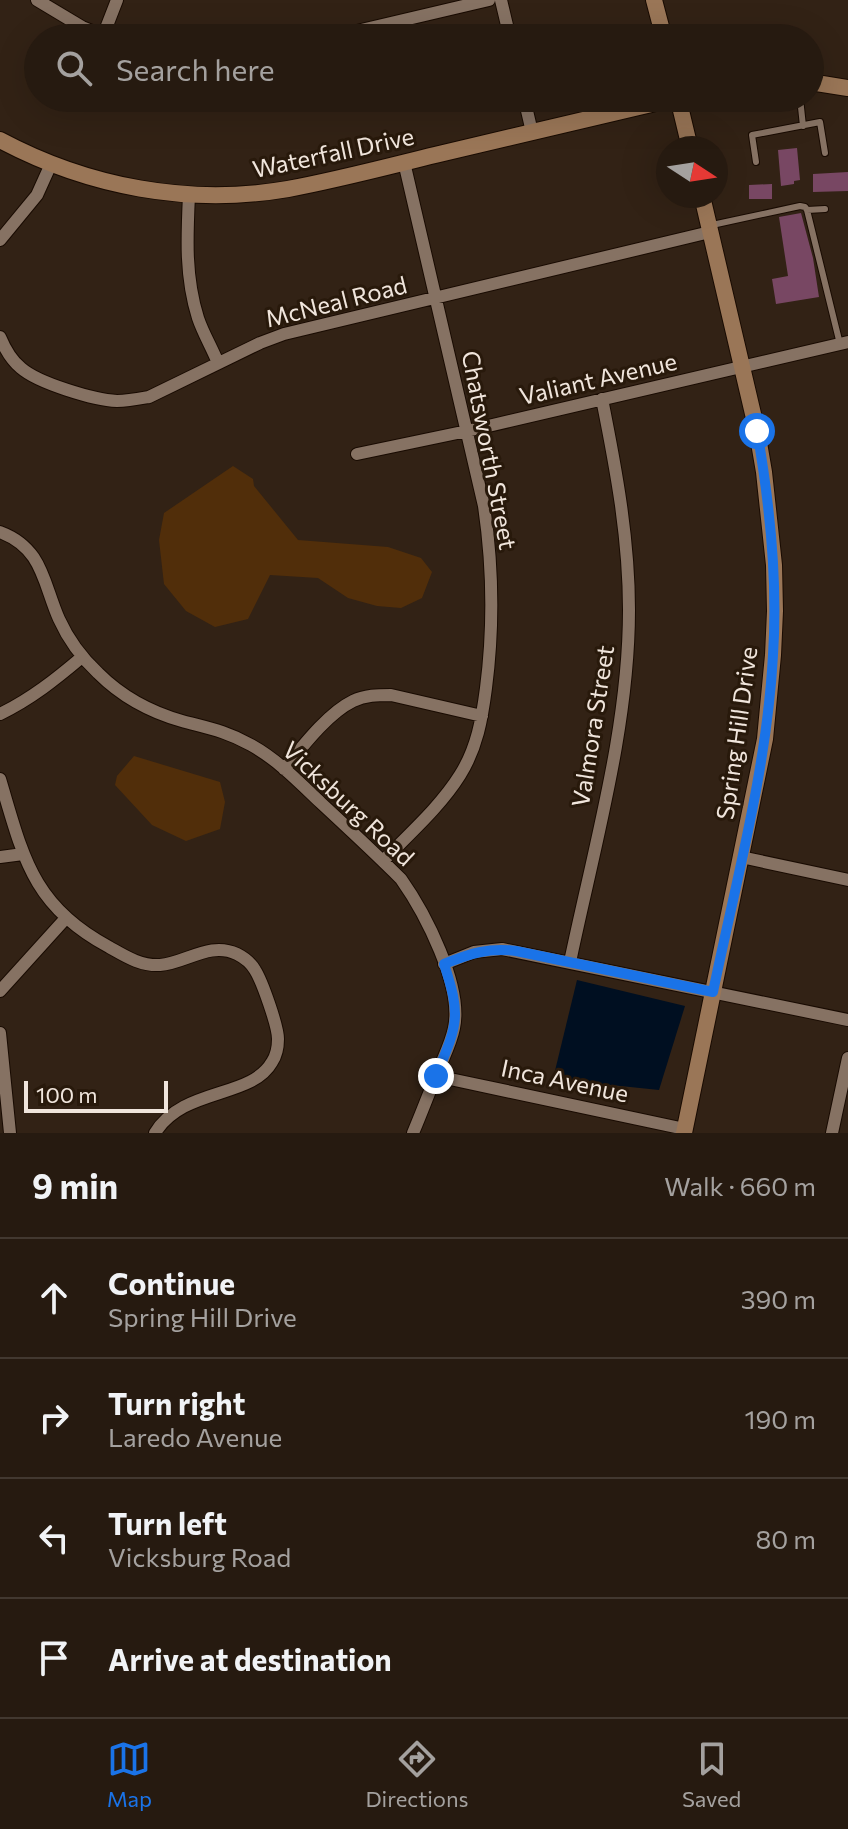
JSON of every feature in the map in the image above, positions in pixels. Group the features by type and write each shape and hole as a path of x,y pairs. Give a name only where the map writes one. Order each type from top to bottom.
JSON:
{"main road":[{"path":"654,0 660,24"},
{"path":"824,84 848,88"},
{"name":"Waterfall Drive","path":"0,140 51,164 143,190 189,195 252,194 286,189 618,112"},
{"path":"681,112 687,136"},
{"name":"Spring Hill Drive","path":"685,1131 765,739 775,611 774,565 757,431 705,208"}],"street":[{"path":"37,0 79,24"},
{"path":"110,24 117,0"},
{"path":"387,24 489,0"},
{"path":"501,0 507,24"},
{"path":"527,112 532,132"},
{"name":"Chatsworth Street","path":"383,861 451,788 471,754 482,716 491,653 492,581 484,506 404,162"},
{"path":"0,240 37,195 51,164"},
{"path":"189,195 186,247 190,286 199,321 218,363"},
{"name":"McNeal Road","path":"0,337 15,363 34,378 103,399 117,401 149,397 284,334 710,229"},
{"name":"Valiant Avenue","path":"357,454 844,343"},
{"name":"Valmora Street","path":"570,962 619,729 627,651 624,526 602,399"},
{"name":"Vicksburg Road","path":"0,532 26,547 35,558 60,623 82,657 110,685 146,708 175,719 211,727 251,745 284,769 401,879 420,907 436,940 454,994 456,1020 413,1133"},
{"path":"0,714 40,692 82,657"},
{"path":"284,769 341,708 363,697 391,695 482,716"},
{"path":"0,779 23,854 42,890 66,918 90,937 143,964 167,964 217,950 237,954 256,971 277,1029 277,1048 270,1066 256,1079 182,1106 163,1121 155,1133"},
{"path":"0,857 23,854"},
{"path":"741,857 848,880"},
{"path":"0,991 66,918"},
{"path":"444,964 474,952 502,949 848,1020"},
{"path":"0,1033 6,1132"},
{"path":"832,1133 848,1058"},
{"name":"Inca Avenue","path":"436,1076 685,1131"}],"lane":[{"path":"802,112 803,126"},
{"path":"756,162 752,135 820,122 825,153"},
{"path":"710,229 805,207 844,343"},
{"path":"807,210 825,209"}],"shaded area":[{"path":"233,466 253,479 254,486 298,540 388,547 421,558 432,572 422,598 401,608 377,606 348,598 318,578 270,575 248,619 215,627 186,611 164,584 159,540 164,513"},
{"path":"134,756 220,782 225,802 220,829 186,841 152,825 115,785 117,776"}],"water":[{"path":"577,980 685,1006 659,1090 553,1079"}],"building":[{"path":"797,148 800,180 781,186 778,150"},
{"path":"848,172 848,191 813,192 813,174"},
{"path":"772,184 772,199 749,199 749,185"},
{"path":"801,213 819,297 776,304 772,279 788,276 779,217"}],"route":[{"path":"436,1076 456,1020 454,994 444,964 474,952 516,951 713,992 757,780 770,700 774,565 757,431"}]}
